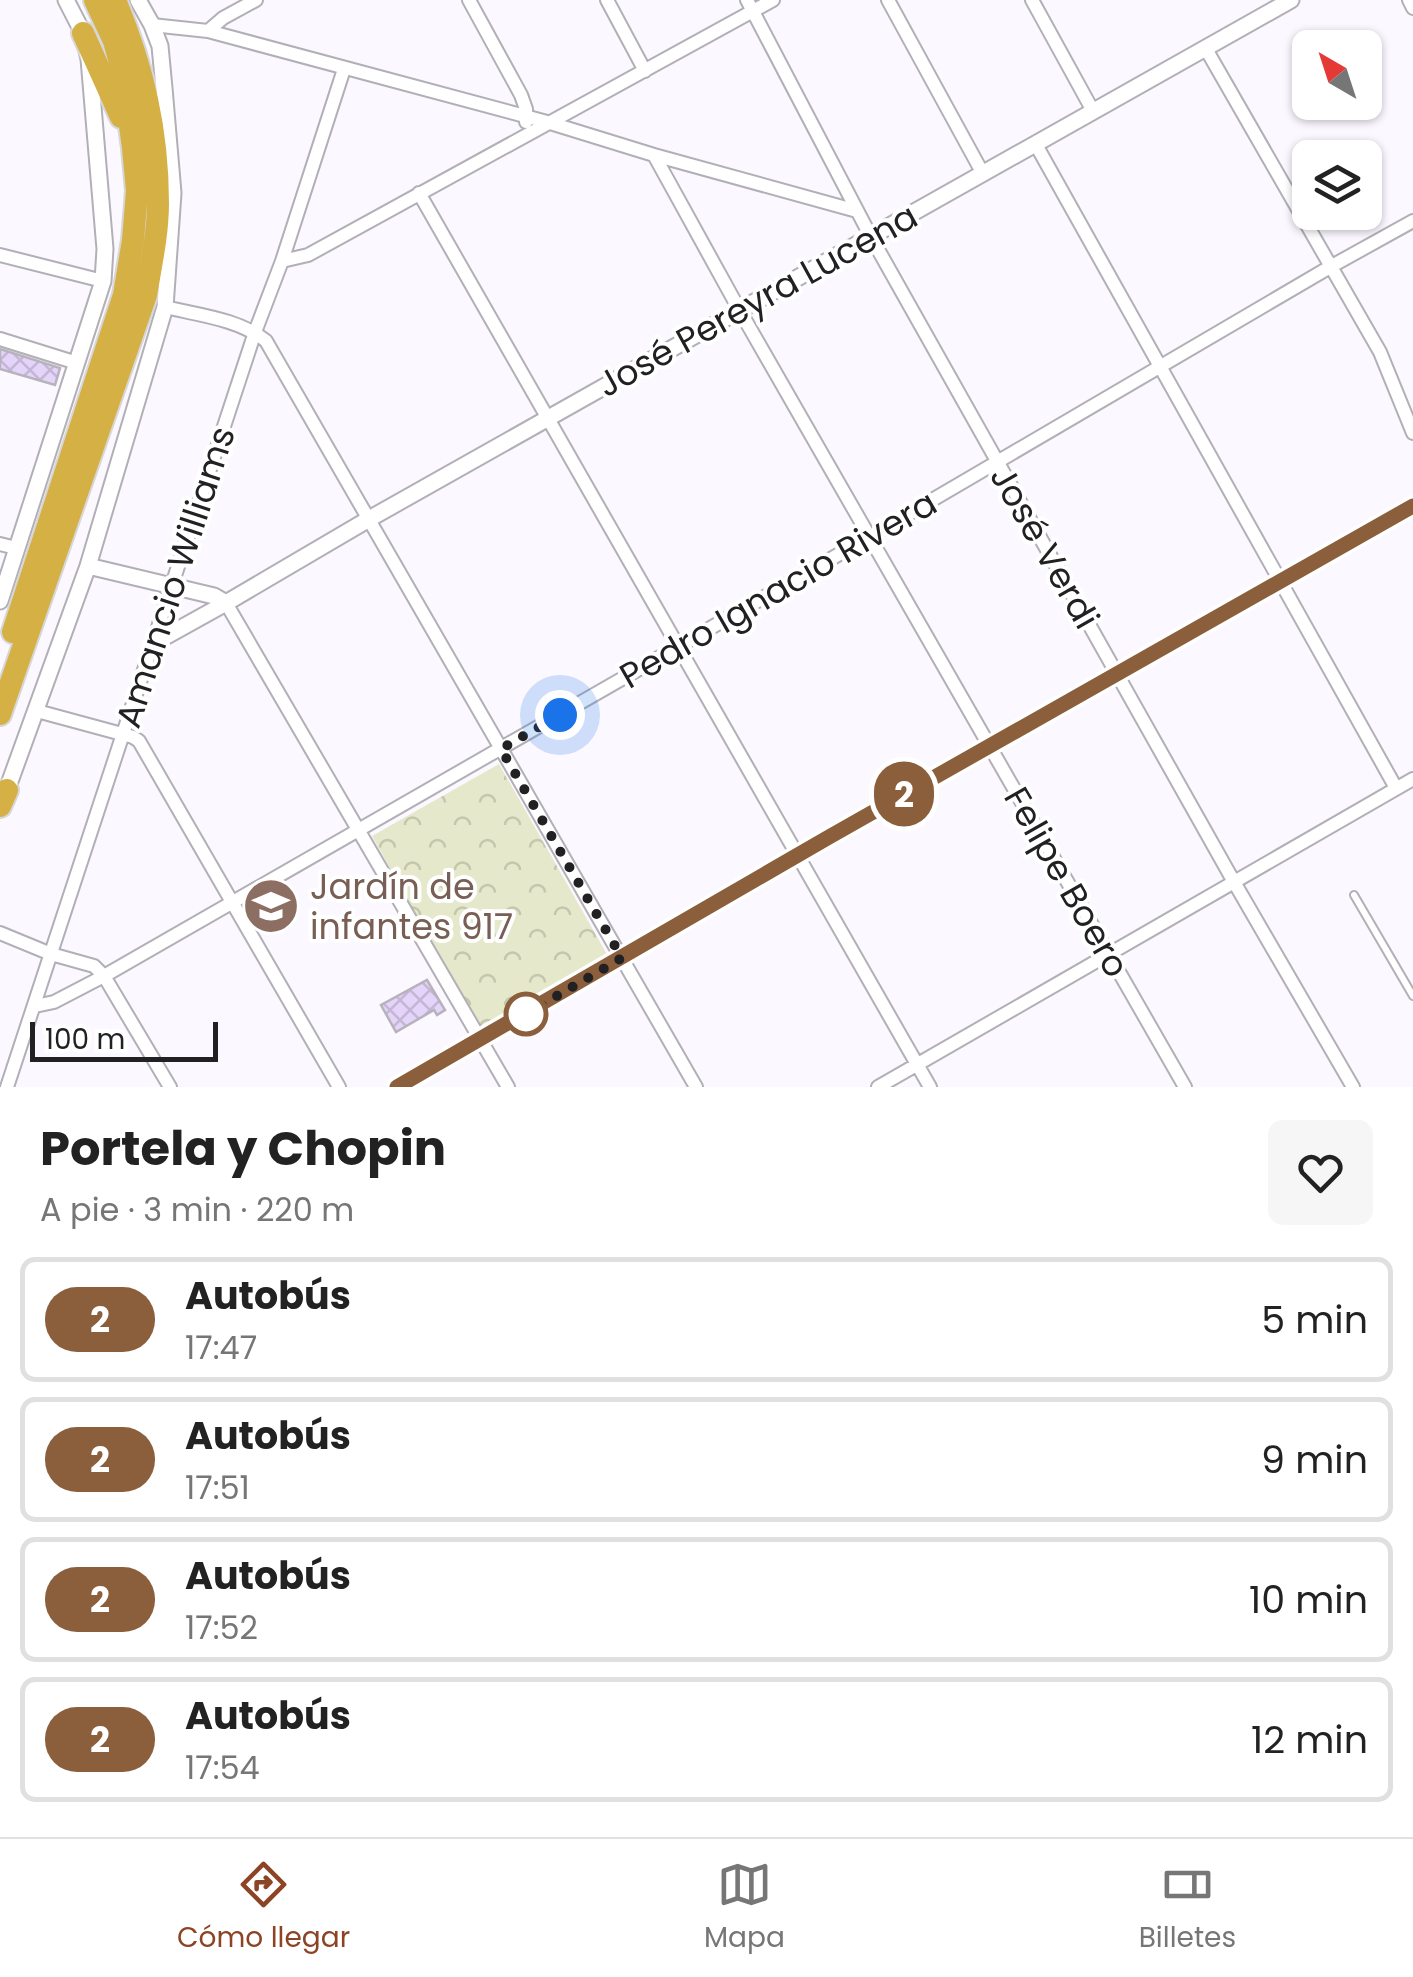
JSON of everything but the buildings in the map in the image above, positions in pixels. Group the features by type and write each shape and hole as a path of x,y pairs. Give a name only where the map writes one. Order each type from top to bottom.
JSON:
{"highway":[{"path":"0,670 124,295 133,240 137,191 122,73 114,41 95,0"},
{"path":"0,714 146,295 158,203 154,133 146,86 115,0"},
{"path":"83,33 133,148"}],"street":[{"path":"0,602 8,546 78,362 103,281 105,249 89,59 83,33 66,0"},
{"path":"2,803 88,566 165,307 172,192 160,46 138,0"},
{"path":"208,30 256,0"},
{"path":"469,0 521,95 526,109 525,134"},
{"path":"607,0 645,71"},
{"path":"282,261 308,255 645,71 750,6 773,0"},
{"path":"888,0 982,172"},
{"path":"1032,0 1093,111"},
{"name":"José Pereyra Lucena","path":"154,644 370,518 1290,0"},
{"path":"1409,0 1413,8"},
{"name":"José Verdi","path":"750,6 870,237 1353,1087"},
{"path":"152,25 208,30 858,212"},
{"path":"1206,49 1380,352 1413,433"},
{"name":"Amancio Williams","path":"7,1087 344,68"},
{"path":"1035,143 1396,788"},
{"name":"Felipe Boero","path":"654,155 740,312 1186,1087"},
{"path":"418,193 930,1087"},
{"name":"Pedro Ignacio Rivera","path":"35,1006 54,1002 104,976 357,832 1413,221"},
{"path":"0,254 103,281"},
{"path":"165,307 255,332 266,341 696,1087"},
{"path":"0,340 78,362"},
{"path":"397,1087 1413,506"},
{"path":"88,566 214,596 226,603 508,1087"},
{"path":"36,711 133,737 139,742 339,1087"},
{"path":"878,1087 1413,779"},
{"path":"0,934 94,966 104,976 170,1087"}],"lane":[{"path":"1354,895 1413,996"}],"green space":[{"path":"499,764 609,958 481,1031 372,836"}],"bus line":[{"name":"2","path":"397,1087 1413,506"}],"place":[{"name":"Jardín de infantes 917","path":"271,906"}],"route":[{"path":"526,1014 622,958 501,749 560,715"}]}
